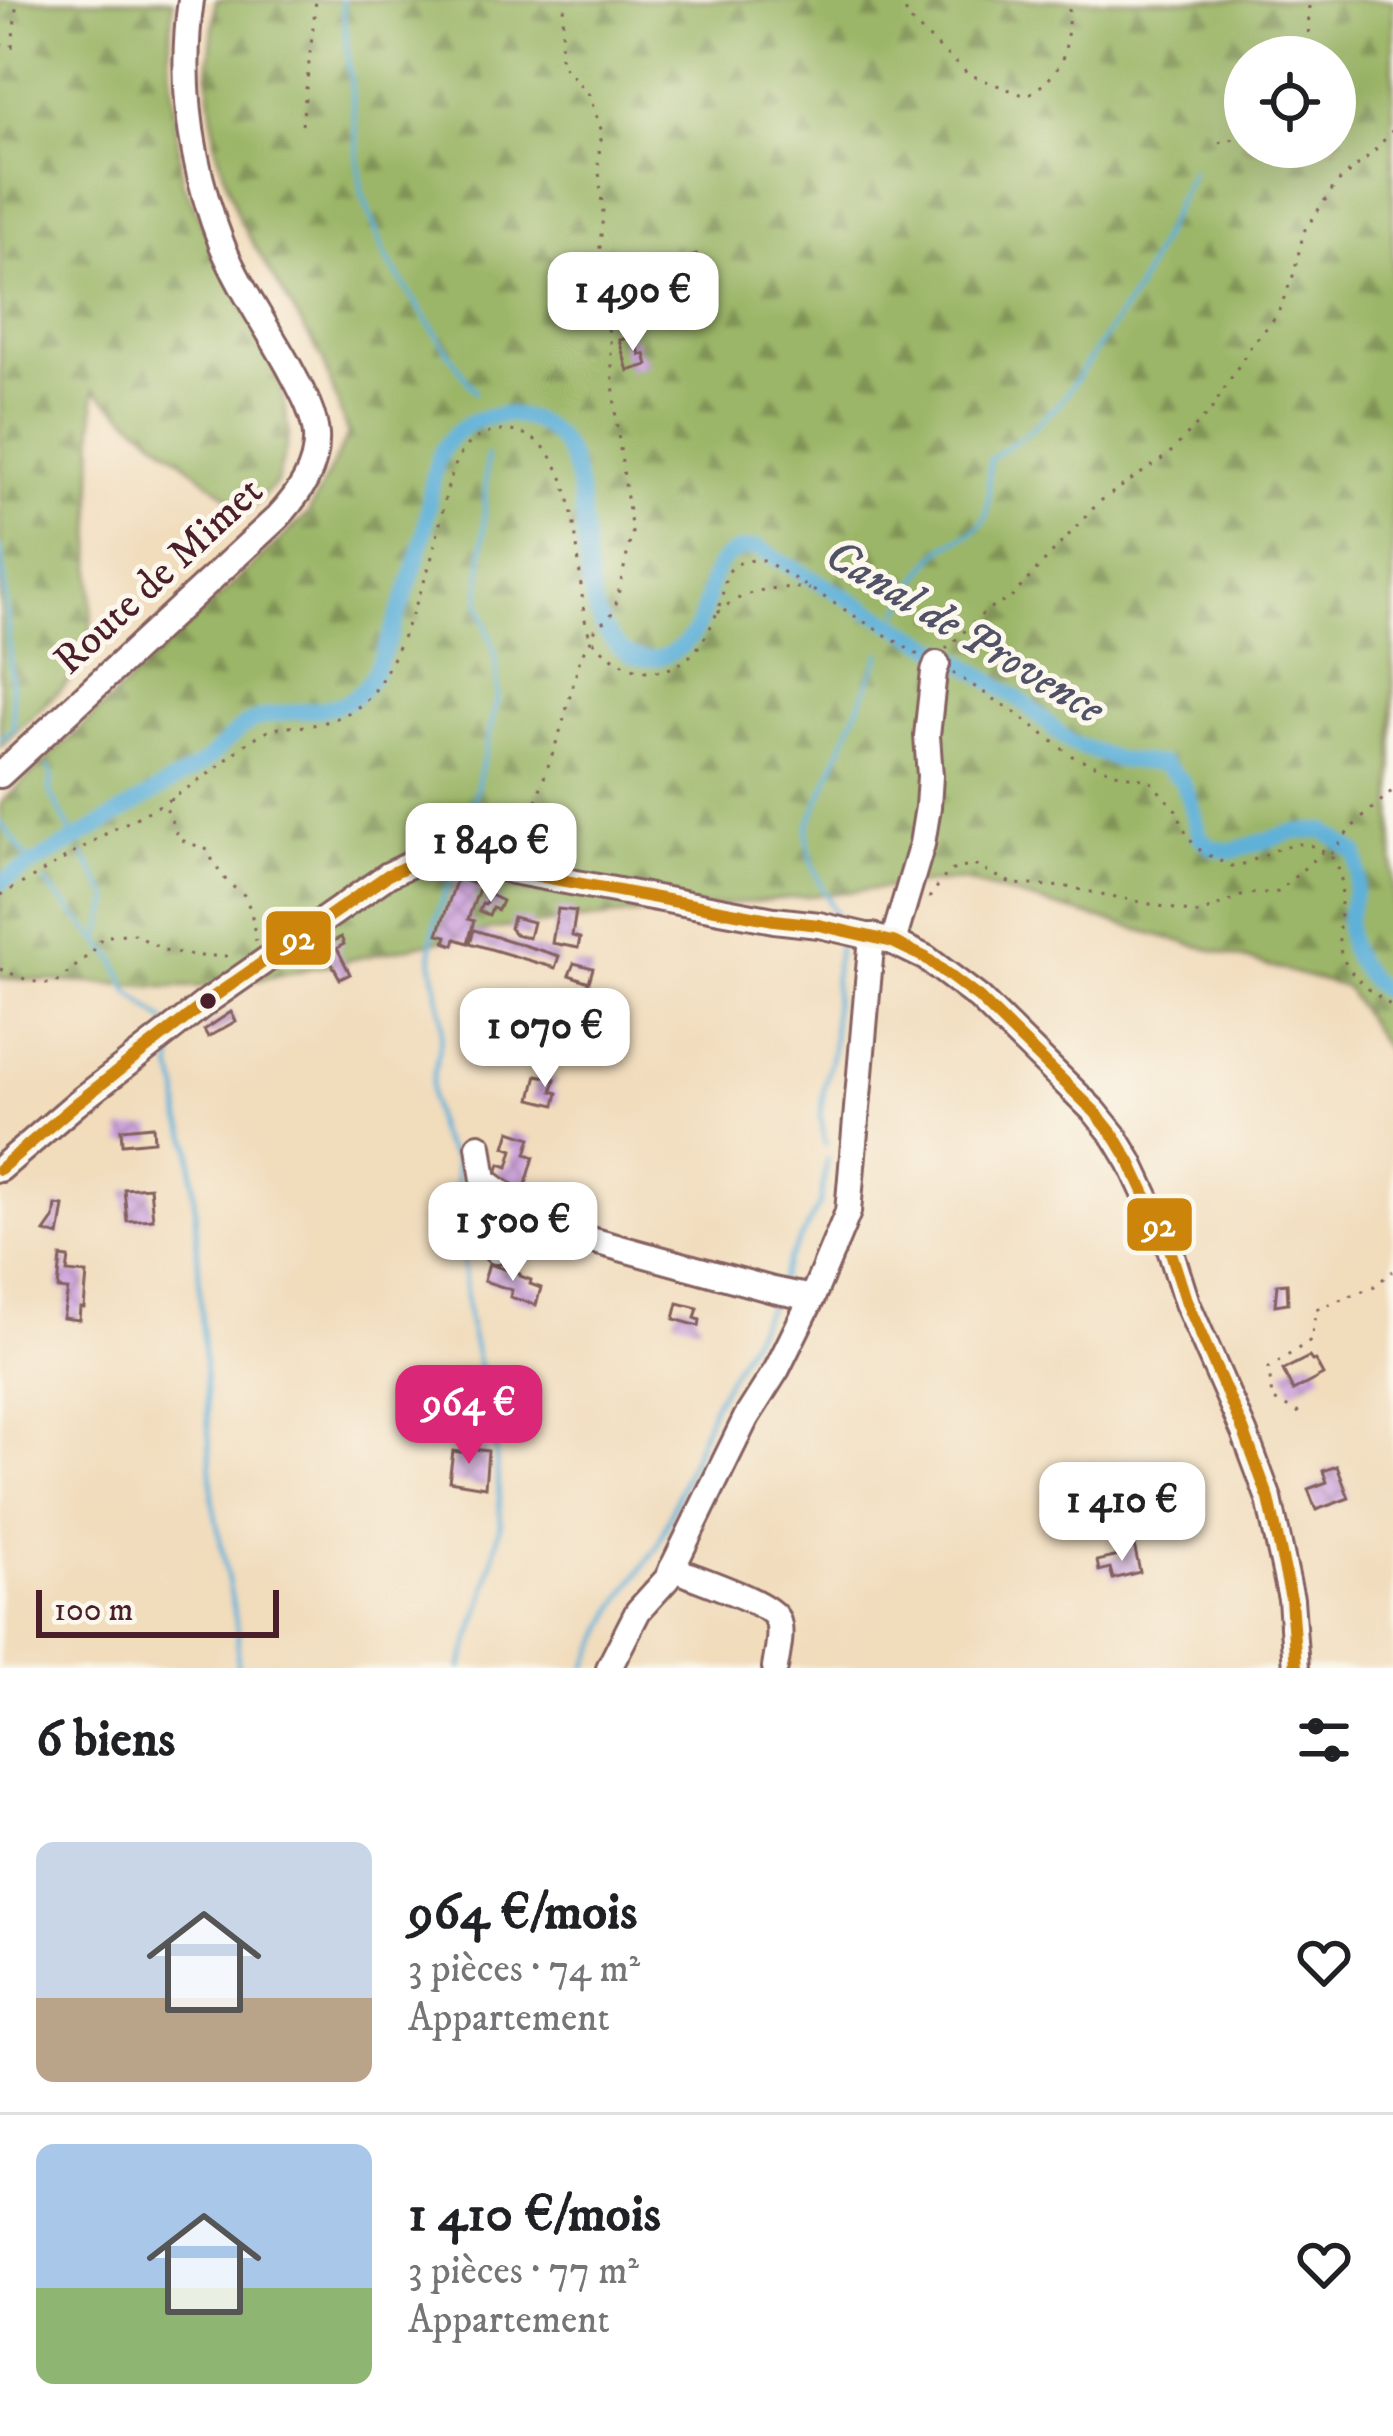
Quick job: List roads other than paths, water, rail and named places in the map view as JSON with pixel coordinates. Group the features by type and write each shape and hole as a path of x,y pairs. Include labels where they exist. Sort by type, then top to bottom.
{"street":[{"name":"Route de Mimet","path":"0,775 278,517 301,489 314,457 316,439 306,400 224,248 197,164 185,72 191,0"},
{"path":"609,1668 638,1611 667,1579 746,1418 777,1369 848,1212 883,939 922,844 934,672 943,654"},
{"path":"0,1169 173,1026 264,958 388,875 439,851 512,871 883,939 926,958 979,998 1095,1112 1130,1162 1168,1243 1193,1318 1269,1499 1291,1599 1296,1668"},
{"path":"478,1146 484,1180 550,1228 812,1298"},
{"path":"496,1250 550,1228"},
{"path":"672,1568 774,1613 779,1624 775,1668"}],"waterway":[{"path":"342,0 362,193 387,259 475,392"},
{"path":"900,613 934,557 983,522 990,459 1060,403 1136,291 1192,171"},
{"name":"Canal de Provence","path":"0,883 192,770 251,722 341,704 363,689 406,594 423,538 434,476 447,442 478,420 512,415 538,423 559,440 572,464 597,615 623,651 654,659 682,646 701,617 715,571 737,551 758,548 957,659 1024,703 1071,743 1118,760 1163,764 1181,780 1200,837 1213,848 1232,851 1293,832 1325,831 1356,853 1358,873 1348,919 1353,955 1374,983 1393,998"},
{"path":"463,846 498,696 496,658 480,603 487,456"},
{"path":"0,548 14,727 0,740"},
{"path":"838,920 813,863 808,827 881,653"},
{"path":"49,767 50,792 77,844"},
{"path":"0,822 35,868"},
{"path":"84,856 110,899 99,942"},
{"path":"458,861 433,935 442,1026 431,1096 438,1134 455,1161 468,1318 494,1432 501,1522 461,1668"},
{"path":"45,882 115,959 129,992 165,1021"},
{"path":"825,1144 821,1117 833,1051 835,967 841,939"},
{"path":"174,1039 172,1068 191,1146 213,1503 238,1632 237,1668"},
{"path":"780,1280 820,1204 827,1159"},
{"path":"586,1668 616,1606 658,1545 714,1404 773,1299"}]}
